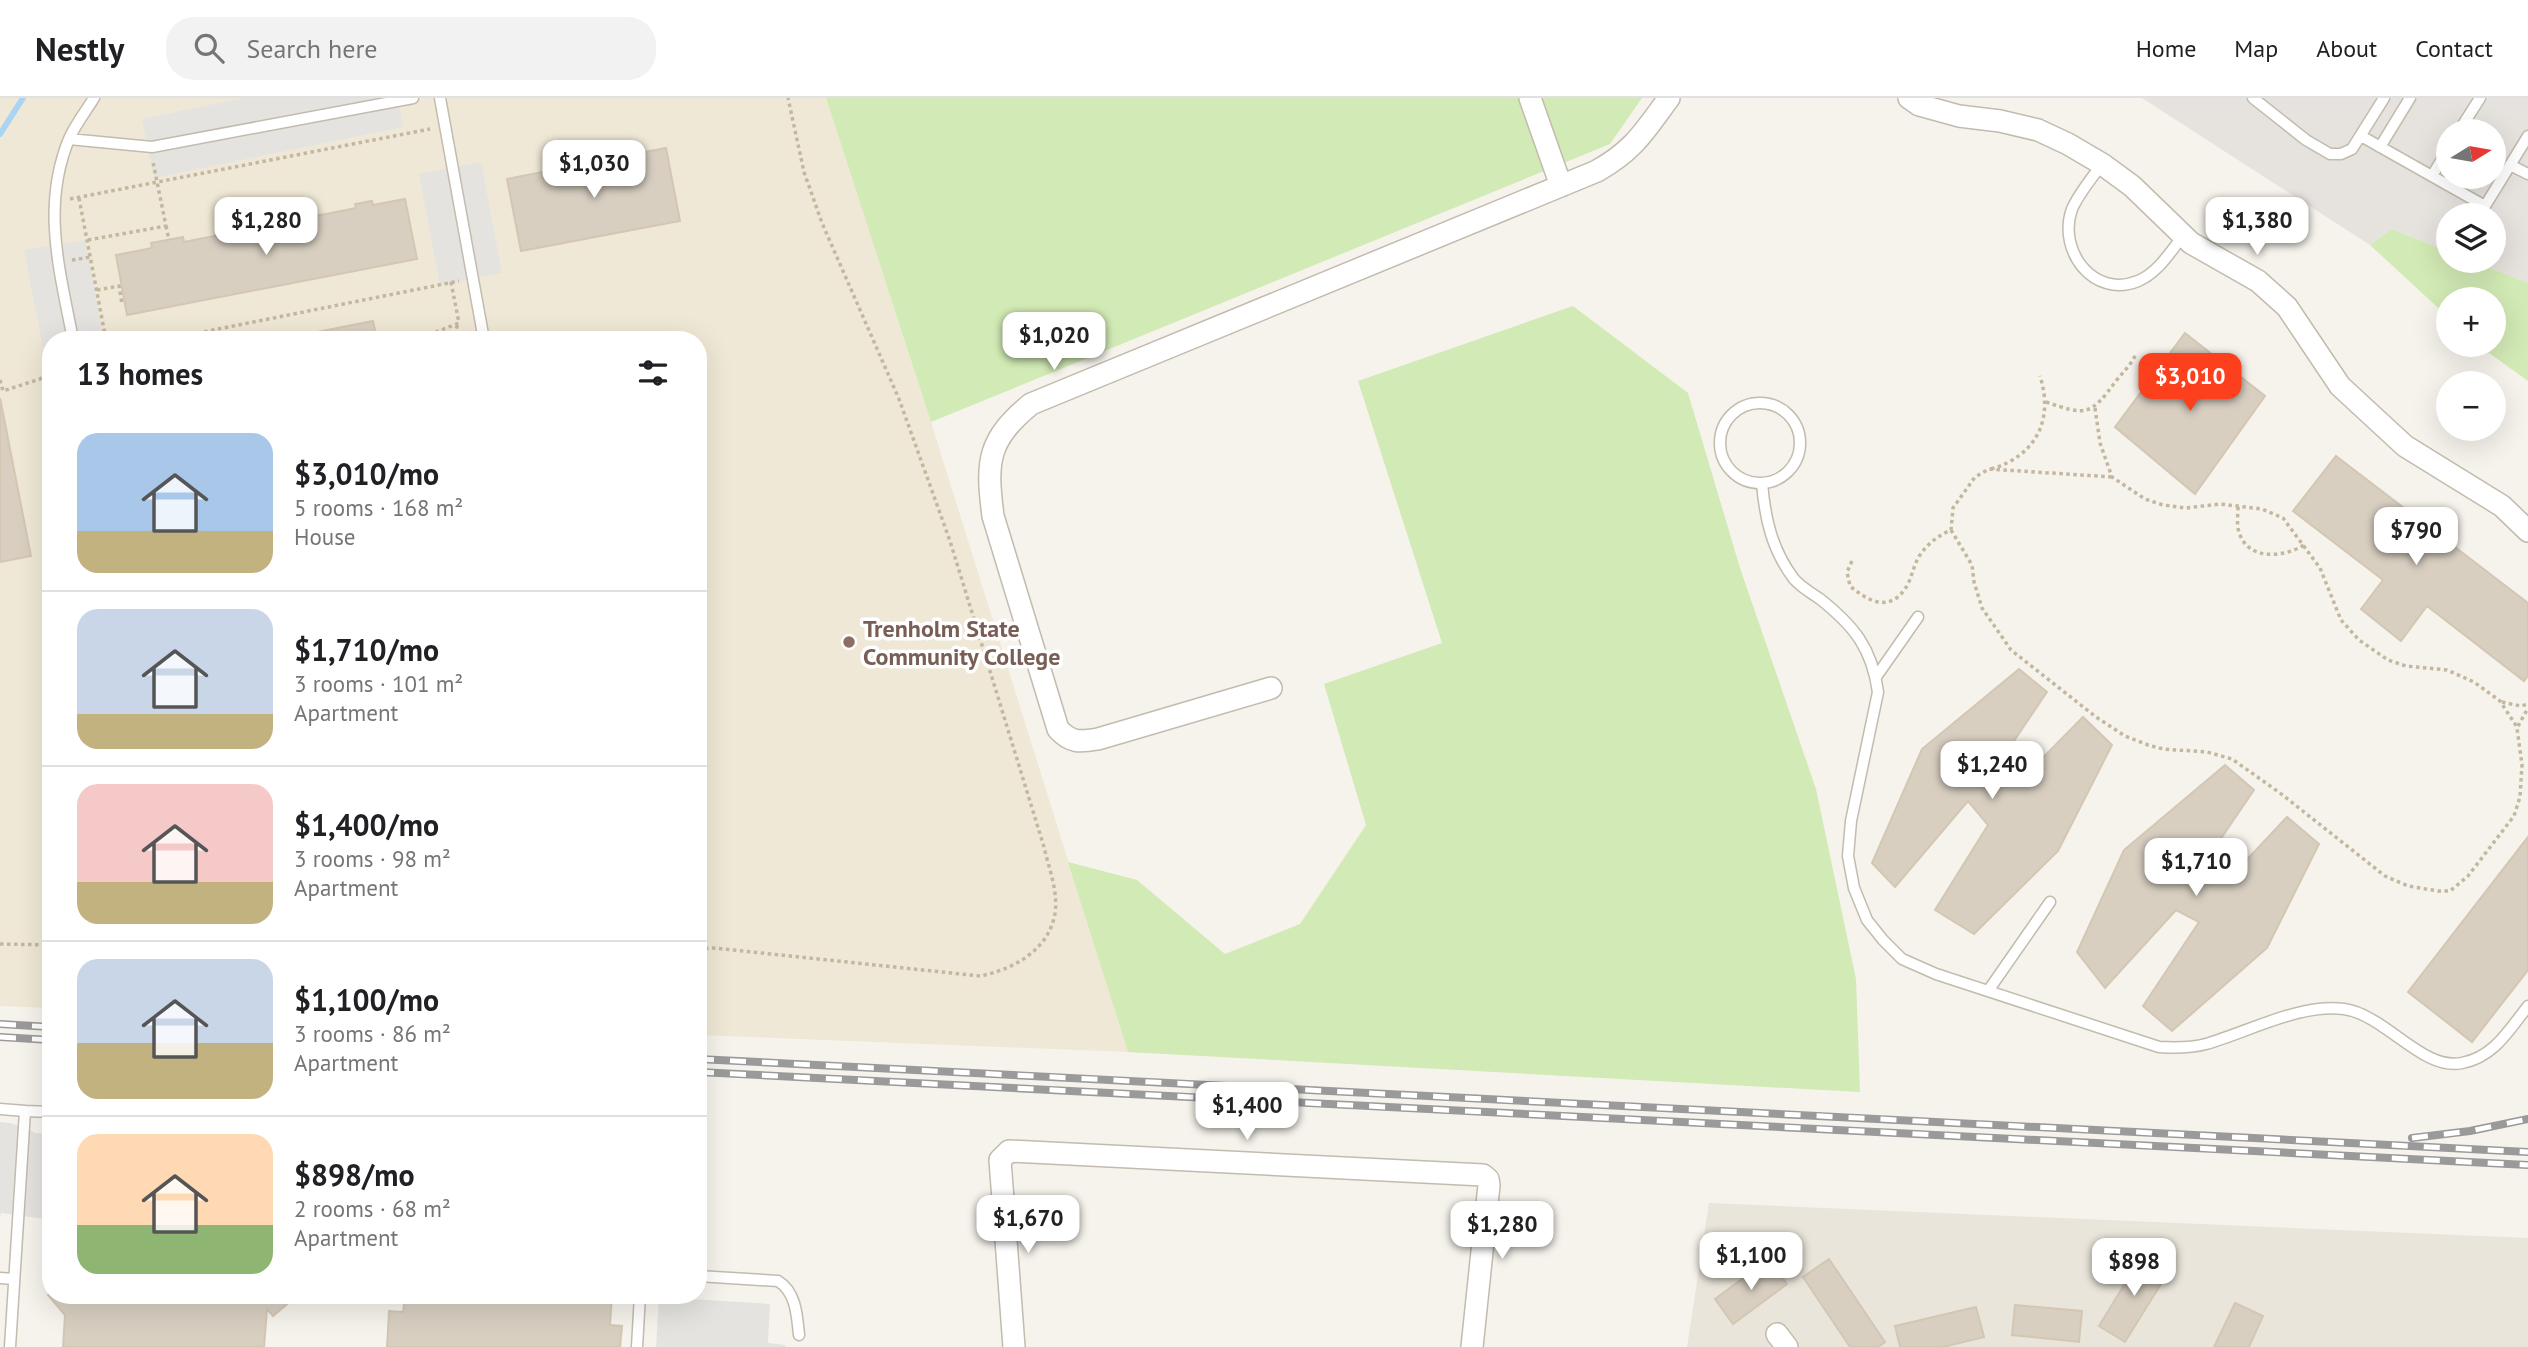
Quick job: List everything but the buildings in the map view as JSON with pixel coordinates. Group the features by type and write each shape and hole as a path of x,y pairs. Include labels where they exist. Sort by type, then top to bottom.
{"street":[{"path":"1530,98 1561,186"},
{"path":"1271,688 1098,739 1081,742 1067,738 1058,729 993,516 989,485 990,462 997,440 1011,421 1031,404 1597,171 1619,159 1631,148 1669,98"},
{"path":"1909,98 1919,105 1959,116 2000,121 2038,130 2102,164 2133,186 2183,236 2200,249 2258,281 2287,307 2340,386 2404,446 2502,506 2528,531"},
{"path":"1014,1347 1000,1160 1003,1154 1009,1151 1483,1175 1488,1179 1489,1185 1472,1347"}],"lane":[{"path":"71,331 54,244 54,202 69,139 94,98"},
{"path":"69,139 150,147 412,98"},
{"path":"440,98 482,331"},
{"path":"2253,98 2306,140 2330,154 2341,154 2352,149 2384,98"},
{"path":"2380,147 2410,98"},
{"path":"2467,119 2480,98"},
{"path":"2361,136 2485,206 2528,136"},
{"path":"2102,164 2072,210 2070,229 2074,253 2081,269 2093,279 2107,285 2123,286 2153,273 2183,236"},
{"path":"2510,165 2528,174"},
{"path":"2431,176 2436,168"},
{"path":"1760,402 1774,404 1786,411 1795,421 1800,433 1801,447 1798,460 1790,471 1780,479 1762,483 1741,479 1731,471 1723,460 1720,447 1721,433 1726,421 1748,404 1760,402"},
{"path":"1762,483 1765,518 1783,562 1796,581 1850,624 1866,646 1876,677 1878,692 1851,821 1848,856 1854,888 1867,920 1902,959 1936,974 2159,1047 2185,1048 2204,1044 2303,1012 2330,1007 2354,1010 2381,1023 2428,1056 2448,1065 2482,1057 2495,1048 2528,1006"},
{"path":"1876,677 1918,617"},
{"path":"1988,991 2050,902"},
{"path":"0,1109 42,1112"},
{"path":"10,1347 25,1111"},
{"path":"707,1277 778,1281 787,1287 793,1297 799,1335"},
{"path":"0,1278 14,1279"},
{"path":"637,1347 639,1304"}],"path":[{"path":"707,948 980,976 1003,972 1028,957 1047,936 1055,917 1054,892 1044,847 950,541 899,399 822,223 804,172 788,98"},
{"path":"54,202 446,126"},
{"path":"150,147 169,240"},
{"path":"79,198 104,331"},
{"path":"88,240 166,226"},
{"path":"202,331 473,278"},
{"path":"451,282 458,323 454,331"},
{"path":"97,290 119,286 122,304"},
{"path":"438,331 458,323"},
{"path":"2046,402 2078,412 2095,408 2132,364 2136,354"},
{"path":"1989,470 2112,477 2145,499 2163,505 2186,508 2220,504 2262,509 2283,518 2320,568 2341,620 2358,640 2388,660 2406,666 2447,670 2474,682 2500,701 2517,728 2522,765 2520,797 2514,816 2468,876 2450,891 2408,886 2385,876 2280,793 2232,759 2207,752 2163,749 2125,736 2096,717 2011,650 1982,608 1972,565 1951,530 1953,508 1975,477 1989,470 2015,459 2028,449 2039,432 2046,411 2040,376"},
{"path":"0,380 3,391 42,378"},
{"path":"2095,408 2100,443 2112,477"},
{"path":"2238,507 2237,522 2240,536 2246,546 2260,553 2274,555 2292,553 2304,545"},
{"path":"1852,561 1847,572 1850,586 1865,599 1886,603 1903,591 1919,558 1929,545 1940,534 1951,530"},
{"path":"2500,701 2528,706"},
{"path":"2517,728 2528,706"},
{"path":"0,944 42,945"}],"shaded area":[{"name":"Trenholm State Community College","path":"0,98 826,98 931,422 1128,1052 707,1035 707,331 42,331 42,1008 0,1006"},
{"path":"243,98 398,98 403,127 154,178 142,119"},
{"path":"2142,98 2528,98 2528,283 2503,273 2506,273 2506,203 2436,203 2436,246 2392,229 2370,245"},
{"path":"481,162 502,273 440,285 419,174"},
{"path":"85,240 102,331 42,331 42,342 24,250"},
{"path":"0,1122 42,1133 42,1219 1,1213 0,1217"},
{"path":"1709,1203 2528,1238 2528,1347 1687,1347"},
{"path":"707,1300 770,1304 768,1343 786,1347 656,1347 659,1304 707,1304"}],"green space":[{"path":"826,98 1642,98 1610,144 931,422"},
{"path":"2392,229 2436,246 2436,273 2503,273 2528,283 2528,381 2495,357 2506,357 2506,287 2436,287 2436,306 2370,245"},
{"path":"1573,306 1688,393 1740,568 1816,789 1856,979 1860,1092 1128,1052 1068,862 1137,880 1225,954 1300,924 1366,825 1324,684 1442,643 1358,381"}],"waterway":[{"path":"0,134 23,98"}],"railway":[{"path":"0,1024 42,1026"},
{"path":"0,1037 42,1039"},
{"path":"707,1059 2528,1152"},
{"path":"707,1072 2528,1165"},
{"path":"2412,1138 2470,1131 2528,1119"}],"place":[{"name":"Trenholm State Community College","path":"849,642"}]}
